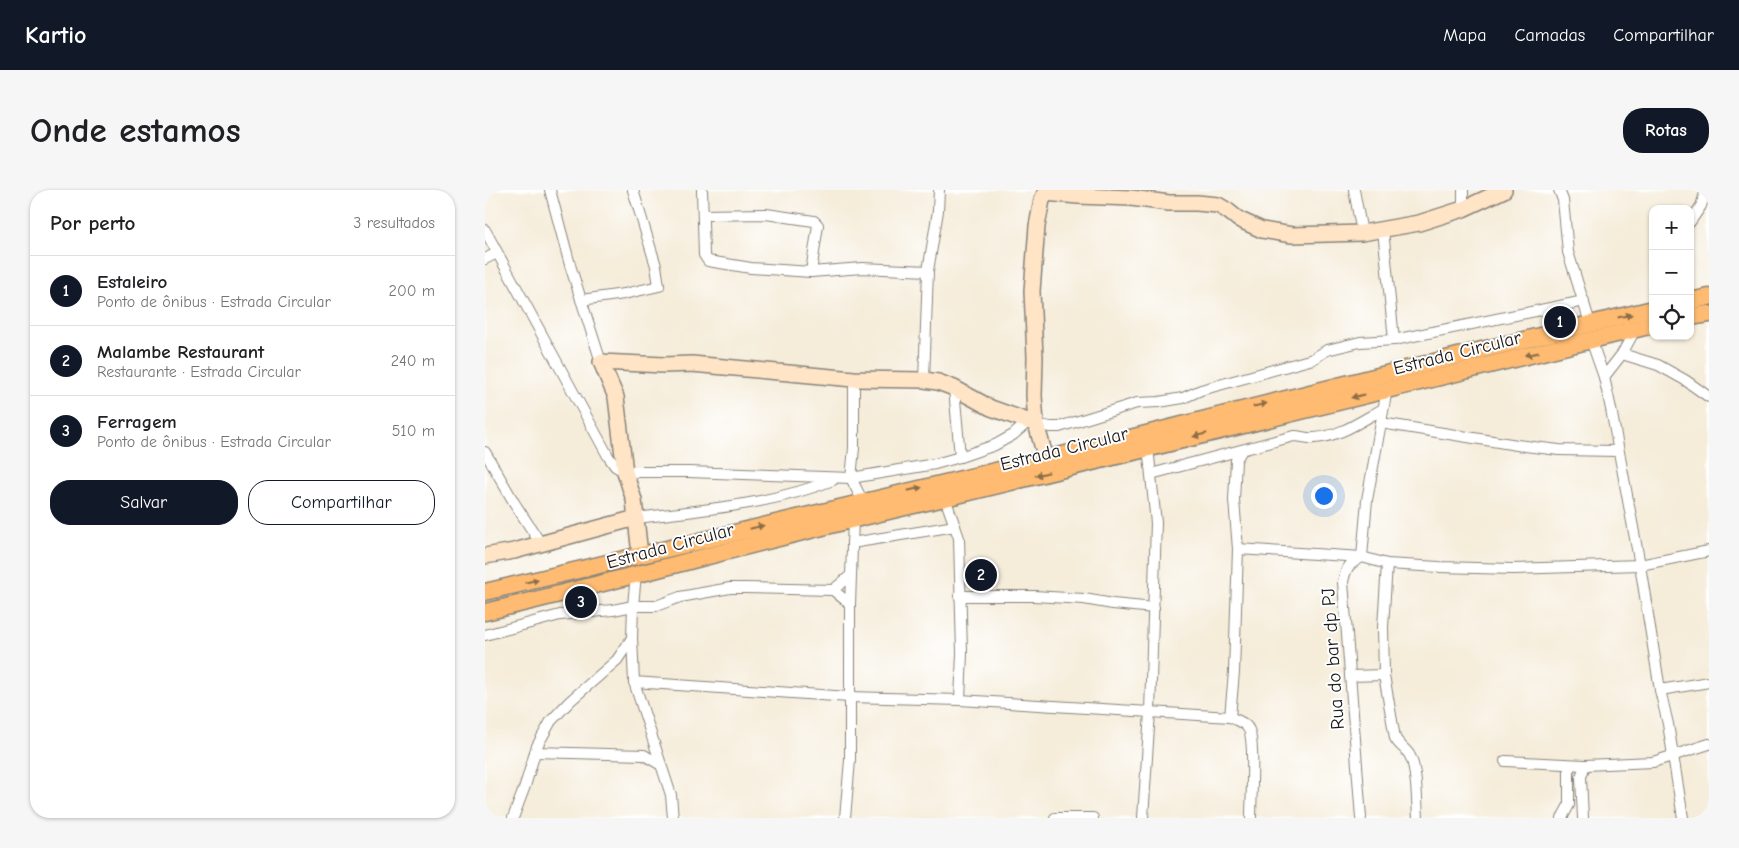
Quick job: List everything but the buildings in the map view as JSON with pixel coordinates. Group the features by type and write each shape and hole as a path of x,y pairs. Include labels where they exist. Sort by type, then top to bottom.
{"main road":[{"path":"1694,300 1709,297"},
{"name":"Estrada Circular","path":"485,592 1046,459 1649,310"},
{"path":"1694,316 1709,314"},
{"name":"Estrada Circular","path":"485,612 567,593 853,519 1649,326"}],"street":[{"path":"550,190 581,300 601,362 616,397 625,472 634,500 640,555"},
{"path":"581,300 624,294 659,286 656,266 633,190"},
{"path":"702,190 704,254 708,261 751,268 811,272 861,268 929,271"},
{"path":"924,380 929,271 938,211 939,190"},
{"path":"1354,190 1363,233"},
{"path":"1463,190 1463,209"},
{"path":"1046,459 1032,423 1035,357 1033,292 1037,226 1045,192 1078,196 1131,198 1169,203 1197,202 1218,205 1238,219 1263,230 1292,235 1363,233 1419,223 1463,209 1504,190"},
{"path":"1559,190 1563,200 1568,252 1590,323"},
{"path":"1694,216 1701,206 1706,190"},
{"path":"703,215 765,214 814,221 818,225 811,272"},
{"path":"485,230 608,456 615,466 625,472 689,472 851,478 935,464 960,457 995,445 1032,423"},
{"path":"1383,230 1394,340"},
{"path":"485,259 497,253"},
{"path":"601,362 664,365 692,364 855,379 938,382 954,388 991,408 1032,423 1050,427 1137,403 1183,398 1201,390 1313,360 1327,350 1360,342 1394,340 1583,301"},
{"path":"1604,378 1623,354 1636,328"},
{"path":"1591,340 1604,378 1640,565 1660,690 1674,756 1683,818"},
{"path":"1623,354 1658,364 1709,397"},
{"path":"855,379 854,448 851,478 863,502"},
{"path":"954,388 960,457"},
{"path":"1363,557 1367,500 1387,389"},
{"path":"1151,474 1294,436 1310,439 1323,438 1337,434 1383,409"},
{"path":"1381,423 1559,450 1618,451"},
{"path":"1143,818 1150,712 1156,523 1148,448"},
{"path":"1230,716 1235,672 1239,549 1234,500 1235,460 1242,450"},
{"path":"485,452 541,544"},
{"path":"1226,454 1235,460"},
{"path":"485,556 514,551 636,518 735,506 776,498 815,487 837,478"},
{"path":"945,498 959,538 959,596 962,653 960,700"},
{"path":"845,818 850,760 850,604 853,519"},
{"path":"852,543 955,526"},
{"path":"1239,549 1363,557 1387,564 1439,568 1513,569 1640,565 1709,551"},
{"name":"Rua do bar dp PJ","path":"1361,818 1343,582 1345,572 1351,563 1363,557"},
{"path":"1387,564 1383,627 1384,675 1395,738 1399,745 1410,754 1413,763 1418,818"},
{"path":"636,574 632,638 633,682 671,794 673,818"},
{"path":"833,590 851,575"},
{"path":"485,635 560,615 613,610 633,606 656,606 679,597 730,588 833,590 850,604"},
{"path":"959,596 1034,596 1084,599 1154,608"},
{"path":"513,818 535,752 551,721 570,701 617,660 632,638"},
{"path":"1350,676 1384,675"},
{"path":"633,682 849,697 960,700 1230,716 1240,721 1249,729 1252,744 1251,818"},
{"path":"1660,690 1709,682"},
{"path":"1505,761 1569,765 1653,762 1709,744"},
{"path":"535,752 644,755 661,765"},
{"path":"1562,818 1569,805 1569,765"},
{"path":"1583,818 1581,777 1585,765"},
{"path":"1055,818 1093,818"}],"place":[{"name":"Estaleiro","path":"1560,322"},
{"name":"Malambe Restaurant","path":"981,575"},
{"name":"Ferragem","path":"581,602"}]}
